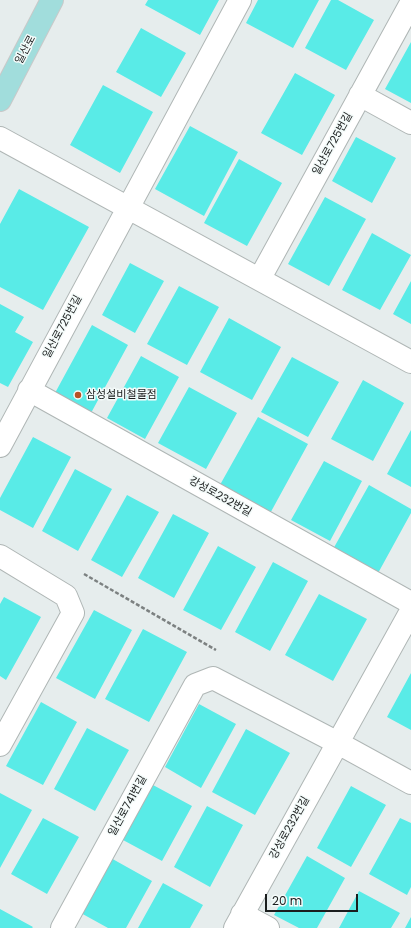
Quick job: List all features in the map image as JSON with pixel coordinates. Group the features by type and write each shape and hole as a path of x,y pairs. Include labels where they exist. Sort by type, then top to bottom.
{"main road":[{"name":"일산로","path":"0,100 52,0"}],"street":[{"name":"일산로725번길","path":"0,446 240,0"},
{"name":"일산로725번길","path":"260,278 411,3"},
{"path":"360,95 411,123"},
{"path":"0,138 127,208 260,278 411,362"},
{"name":"강성로232번길","path":"29,390 411,603"},
{"path":"0,556 66,596 72,613 0,745"},
{"name":"강성로232번길","path":"268,928 239,921 411,611"},
{"name":"일산로741번길","path":"62,928 195,685 213,678 338,742"},
{"path":"338,742 411,783"}],"path":[{"path":"82,572 218,651"}],"building":[{"path":"148,0 219,0 200,35 145,5"},
{"path":"258,0 319,0 293,48 246,23"},
{"path":"331,0 338,0 374,20 346,70 305,48"},
{"path":"141,28 186,53 161,97 116,72"},
{"path":"411,42 411,103 385,89"},
{"path":"295,73 335,95 302,155 261,133"},
{"path":"103,85 153,112 120,173 70,145"},
{"path":"190,126 238,152 204,216 155,189"},
{"path":"356,137 396,158 372,203 332,181"},
{"path":"239,159 282,183 247,246 204,223"},
{"path":"19,189 89,227 43,310 0,287 0,224"},
{"path":"325,197 366,219 329,286 288,264"},
{"path":"372,233 411,255 380,310 342,290"},
{"path":"130,263 164,281 135,333 102,315"},
{"path":"411,281 411,324 393,314"},
{"path":"179,286 219,307 187,365 147,344"},
{"path":"0,304 24,317 15,332 33,342 8,387 0,383"},
{"path":"229,318 281,347 252,400 200,372"},
{"path":"92,325 128,345 91,413 55,393"},
{"path":"141,356 179,377 145,439 107,418"},
{"path":"292,357 339,382 308,437 261,412"},
{"path":"363,380 404,403 373,461 331,439"},
{"path":"189,387 237,413 206,469 158,443"},
{"path":"258,417 308,444 267,519 216,492"},
{"path":"411,430 411,487 387,474"},
{"path":"33,437 71,457 33,528 0,510 0,498"},
{"path":"324,461 362,481 330,541 291,520"},
{"path":"75,469 112,489 78,551 42,531"},
{"path":"369,485 411,509 411,513 377,575 332,551"},
{"path":"127,495 159,512 122,577 91,560"},
{"path":"173,514 209,533 174,598 138,578"},
{"path":"218,546 256,567 221,630 183,610"},
{"path":"273,562 308,581 270,651 235,632"},
{"path":"319,594 367,619 333,681 285,655"},
{"path":"4,597 41,617 6,680 0,676 0,604"},
{"path":"94,610 132,630 95,699 56,678"},
{"path":"143,629 187,652 149,722 105,699"},
{"path":"411,673 411,730 387,717"},
{"path":"41,702 77,722 43,785 6,766"},
{"path":"199,704 236,724 201,788 165,767"},
{"path":"87,728 129,750 95,811 54,789"},
{"path":"246,729 290,753 255,815 212,792"},
{"path":"153,785 192,806 162,861 123,840"},
{"path":"351,786 386,805 351,867 317,848"},
{"path":"0,793 32,810 0,868"},
{"path":"207,806 243,825 210,887 174,867"},
{"path":"43,818 79,837 47,894 11,874"},
{"path":"400,818 411,823 411,887 407,895 369,874"},
{"path":"307,856 345,878 317,928 299,928 274,915"},
{"path":"109,857 152,881 126,928 108,928 79,912"},
{"path":"163,883 203,905 190,928 138,928"},
{"path":"359,891 400,913 391,928 339,928"},
{"path":"0,909 33,927 0,928"},
{"path":"411,917 411,928 405,928"}],"place":[{"name":"삼성설비철물점","path":"78,395"}]}
